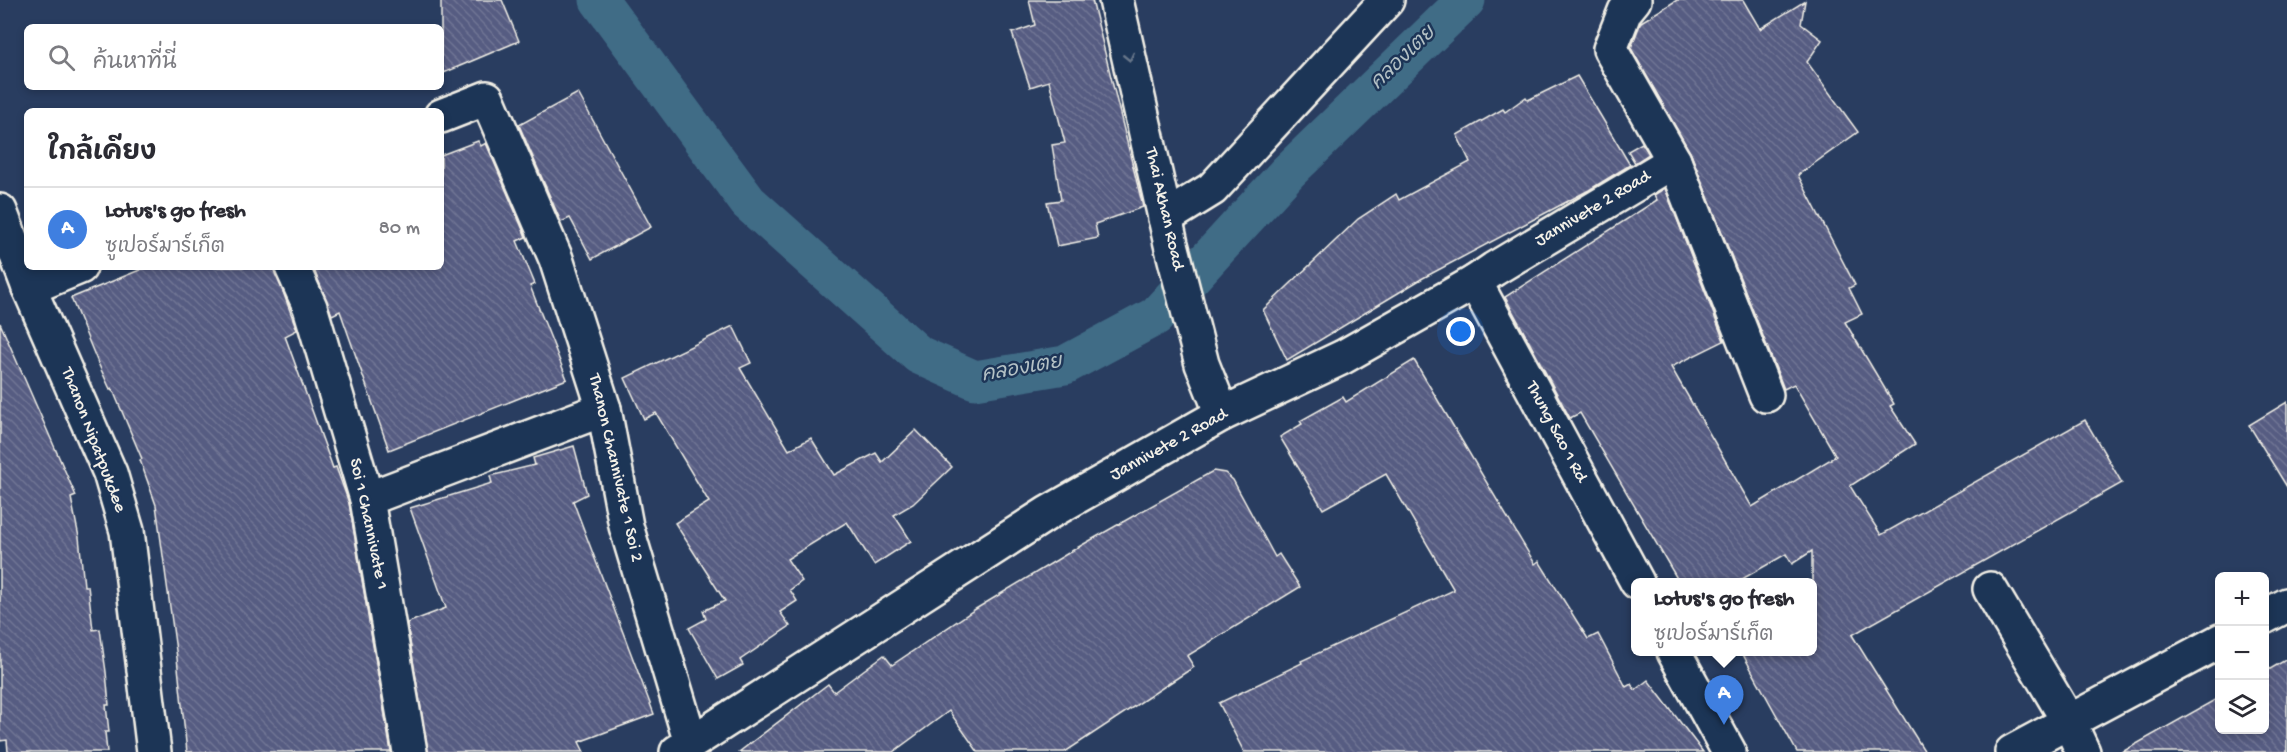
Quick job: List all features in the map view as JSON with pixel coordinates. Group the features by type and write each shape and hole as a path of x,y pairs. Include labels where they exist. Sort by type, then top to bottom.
{"street":[{"name":"Thai Akhan Road","path":"1116,0 1168,231 1202,364 1222,414"},
{"path":"1168,231 1212,189 1387,0"},
{"path":"1634,0 1625,11 1610,50 1674,161 1766,395"},
{"name":"Thanon Channivate 1 Soi 2","path":"444,115 487,98 556,259 604,409 626,526 684,748"},
{"name":"Jannivete 2 Road","path":"684,748 1048,513 1222,414 1343,357 1475,282 1494,268 1674,161"},
{"name":"Thanon Nipatpukdee","path":"0,211 29,288 110,473 127,531 154,752"},
{"path":"29,288 73,270"},
{"name":"Soi 1 Channivate 1","path":"292,270 310,307 367,500 410,752"},
{"name":"Thung Sao 1 Rd","path":"1475,282 1635,578"},
{"path":"367,500 604,409"},
{"path":"1990,589 2069,722 2083,752"},
{"path":"2269,615 2287,605"},
{"path":"2012,752 2215,644"},
{"path":"1677,656 1729,752"}],"building":[{"path":"441,0 502,0 519,41 444,73 444,24 441,24"},
{"path":"1029,0 1092,0 1143,207 1095,224 1098,238 1057,246 1047,202 1061,200 1052,145 1065,143 1049,81 1030,87 1012,33 1035,25"},
{"path":"1677,0 1743,0 1760,29 1805,1 1801,24 1822,40 1807,62 1858,132 1798,175 1855,285 1849,288 1862,314 1845,322 1894,404 1890,406 1915,444 1850,486 1881,535 2085,420 2122,483 1852,635 1925,752 1797,752 1744,656 1817,656 1817,578 1812,578 1812,551 1792,564 1786,554 1744,578 1677,578 1580,413 1570,418 1505,297 1657,200 1654,195 1665,188 1724,341 1671,367 1752,507 1836,456 1794,384 1784,389 1691,154 1631,48 1641,22"},
{"path":"1577,76 1630,165 1589,190 1423,278 1287,360 1263,310 1358,219 1396,194 1399,200 1470,162 1457,135 1503,109 1505,112 1526,97 1528,100"},
{"path":"578,93 651,227 592,259 570,218 561,222 519,125"},
{"path":"478,141 481,146 486,143 526,237 517,241 535,284 530,286 567,379 389,450 340,311 332,315 314,270 444,270 444,154"},
{"path":"1642,143 1649,154 1635,163 1628,151"},
{"path":"140,270 275,270 297,330 285,336 333,468 336,467 349,503 391,752 187,752 156,505 140,460 142,459 71,298"},
{"path":"0,323 76,496 71,498 79,537 84,586 88,586 93,630 100,629 106,672 109,705 106,705 109,732 105,732 107,752 8,752 7,740 0,741"},
{"path":"733,326 751,363 740,368 789,450 811,438 834,475 876,453 882,462 916,430 952,467 913,504 894,515 911,541 874,565 847,522 787,559 802,581 790,590 797,601 780,612 790,626 740,660 743,665 718,679 689,628 706,619 703,611 725,601 675,523 709,502 656,413 644,419 625,378"},
{"path":"1414,360 1535,564 1539,561 1588,639 1598,634 1626,687 1631,684 1635,690 1648,680 1703,752 1244,752 1219,703 1302,663 1301,661 1454,590 1386,474 1323,509 1280,437 1302,424 1300,421 1343,397 1346,402"},
{"path":"2287,402 2287,487 2249,425"},
{"path":"574,446 587,494 573,501 654,714 579,742 584,752 428,752 407,623 446,608 410,508 492,483 490,476 535,465 533,458"},
{"path":"1213,471 1225,473 1233,480 1275,557 1279,554 1300,587 1187,656 1194,667 1065,752 978,752 949,711 893,752 739,752 828,684 834,692 884,655 892,665 974,610 1075,549"},
{"path":"2287,659 2287,752 2122,752 2215,700 2215,734 2269,734 2269,670"}],"waterway":[{"name":"คลองเตย","path":"599,0 748,202 919,355 975,380 1065,365 1156,316 1288,172 1466,0"}],"place":[{"name":"Lotus's go fresh","path":"1724,725"}]}
